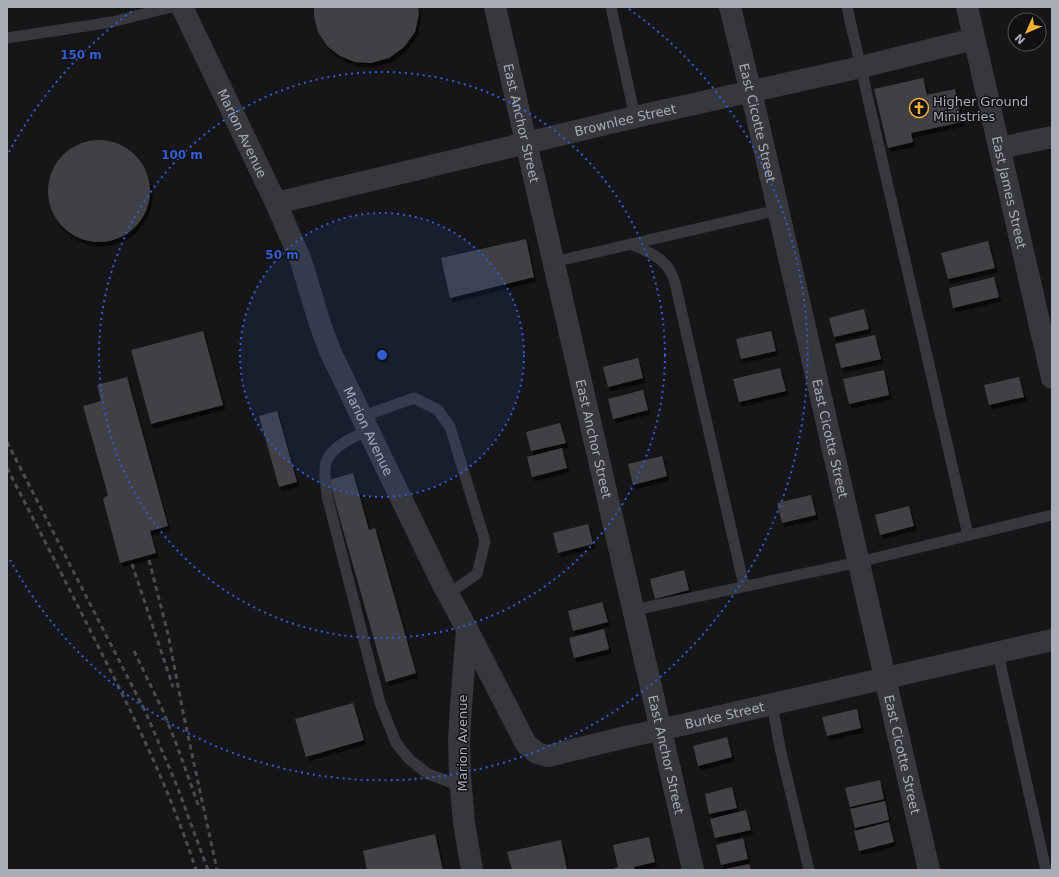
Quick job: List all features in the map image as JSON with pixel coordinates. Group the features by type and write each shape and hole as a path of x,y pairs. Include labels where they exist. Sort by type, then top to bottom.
{"street":[{"name":"Marion Avenue","path":"182,7 276,203 301,261 320,324 330,351 448,594 467,629 459,741 464,823 472,870"},
{"name":"East Anchor Street","path":"495,7 694,870"},
{"name":"East Cicotte Street","path":"730,7 751,91 929,870"},
{"name":"East James Street","path":"967,7 1052,378"},
{"name":"Brownlee Street","path":"276,203 635,117 861,67 974,39"},
{"path":"1000,148 1052,137"},
{"name":"Burke Street","path":"467,629 526,744 537,753 548,756 1052,640"}],"lane":[{"path":"7,38 112,22 170,7"},
{"path":"611,7 635,117"},
{"path":"847,7 968,535"},
{"path":"554,262 778,210"},
{"path":"630,244 653,254 670,270 675,283 744,586"},
{"path":"448,594 477,574 485,541 450,427 438,410 414,398 365,423 332,452 326,462 325,474 327,496 380,703 396,743 409,759 428,774 461,786"},
{"path":"634,610 859,562 1052,515"},
{"path":"998,653 1046,870"},
{"path":"772,704 780,748 809,870"}],"building":[{"path":"314,7 418,7 419,14 415,32 404,47 389,58 371,63 355,62 340,56 327,46 318,32 314,16"},
{"name":"Higher Ground Ministries","path":"923,78 927,95 955,89 962,122 911,133 913,142 888,148 874,89"},
{"path":"99,140 118,144 135,155 146,172 150,191 146,210 135,227 118,238 99,242 80,238 63,227 52,210 48,191 52,172 63,155 80,144"},
{"path":"526,239 534,277 450,298 441,258"},
{"path":"988,241 995,268 948,279 941,253"},
{"path":"994,277 999,297 953,308 949,288"},
{"path":"864,309 869,329 834,337 829,318"},
{"path":"203,331 223,405 151,424 131,350"},
{"path":"771,331 776,351 741,359 736,339"},
{"path":"875,335 881,359 841,368 835,344"},
{"path":"638,358 643,378 608,387 603,367"},
{"path":"780,368 786,391 739,402 733,379"},
{"path":"884,370 889,395 849,404 843,379"},
{"path":"127,377 168,526 150,531 156,553 120,563 103,499 108,495 83,406 101,401 97,385"},
{"path":"1019,377 1024,397 989,405 984,385"},
{"path":"643,390 648,410 613,419 608,399"},
{"path":"277,411 297,482 279,487 259,416"},
{"path":"560,423 566,443 531,451 526,432"},
{"path":"562,448 567,468 532,477 527,457"},
{"path":"662,456 667,476 633,485 628,464"},
{"path":"353,473 369,530 375,528 416,673 386,682 329,480"},
{"path":"811,495 816,515 782,523 777,503"},
{"path":"909,506 914,526 880,535 875,515"},
{"path":"588,524 593,544 558,553 553,533"},
{"path":"684,570 689,590 655,599 650,579"},
{"path":"602,602 608,622 573,631 568,611"},
{"path":"604,629 609,649 574,658 569,638"},
{"path":"353,703 364,740 306,757 295,719"},
{"path":"857,709 861,728 827,736 822,717"},
{"path":"727,737 732,757 698,766 693,746"},
{"path":"880,780 884,799 850,807 845,788"},
{"path":"732,787 737,808 709,814 705,794"},
{"path":"885,801 889,820 855,828 850,809"},
{"path":"746,810 751,830 715,838 710,819"},
{"path":"889,822 894,842 859,851 854,831"},
{"path":"435,834 443,870 367,870 363,851"},
{"path":"649,837 655,862 634,867 635,870 612,870 618,867 613,845"},
{"path":"743,838 748,859 721,865 716,845"},
{"path":"561,840 567,870 512,870 507,852"},
{"path":"749,864 751,870 725,869"}],"railway":[{"path":"7,442 146,713 177,786 208,870"},
{"path":"7,468 113,675 152,757 176,813 196,870"},
{"path":"149,560 168,634 184,717 217,870"},
{"path":"132,564 173,687"},
{"path":"134,651 163,711 199,807"}],"place":[{"name":"Higher Ground Ministries","path":"919,108"}]}
